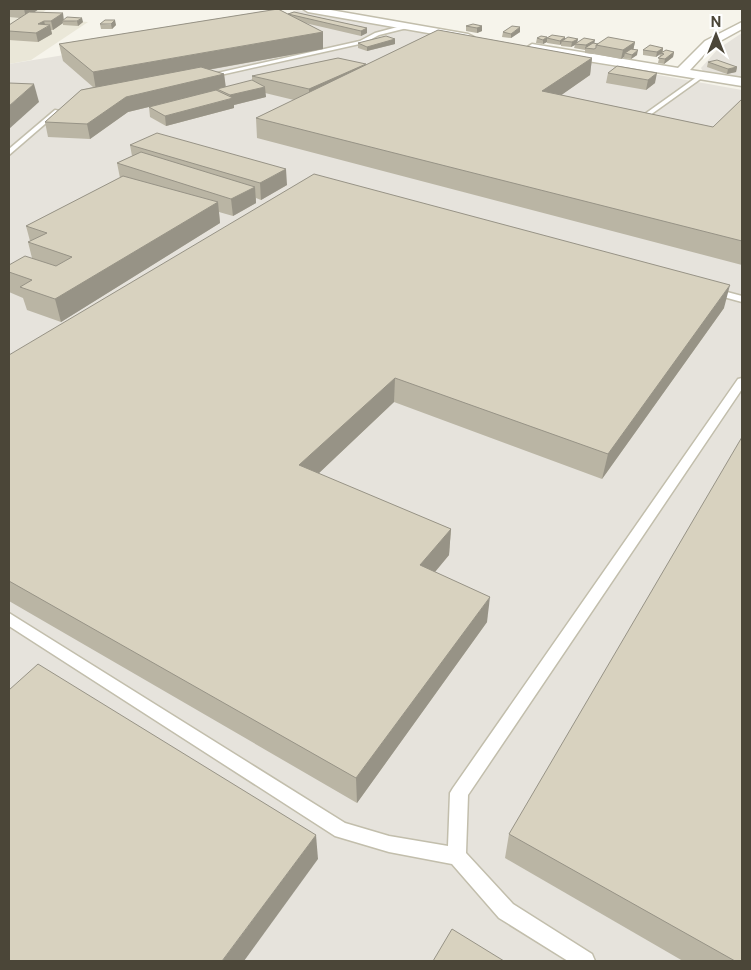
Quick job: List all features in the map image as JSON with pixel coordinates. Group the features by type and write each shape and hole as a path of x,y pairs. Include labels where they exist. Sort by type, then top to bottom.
{"street":[{"path":"308,9 484,40"},
{"path":"681,72 708,44 742,25"},
{"path":"523,46 742,82"}],"lane":[{"path":"198,78 362,42 377,34 405,27"},
{"path":"637,122 703,75"},
{"path":"9,153 64,104"},
{"path":"628,120 647,124"},
{"path":"704,289 742,299"},
{"path":"457,856 459,793 742,381"},
{"path":"9,619 341,830 389,844 457,856 506,911 585,961"}],"shaded area":[{"path":"9,9 47,9 36,18 88,22 31,60 9,64"},
{"path":"297,10 742,90 742,961 9,961 9,64 267,22"},
{"path":"742,33 742,80 703,71 701,68 718,49"}],"building":[{"path":"278,9 323,32 93,72 59,44"},
{"path":"29,12 63,13 51,21 44,21 38,24 50,25 36,33 9,31 9,25"},
{"path":"294,12 367,28 361,31 288,14"},
{"path":"67,17 82,18 77,21 62,21"},
{"path":"105,20 115,20 111,24 100,24"},
{"path":"473,24 482,26 477,28 466,26"},
{"path":"512,26 520,27 511,34 503,32"},
{"path":"438,30 592,58 542,91 713,127 742,99 742,241 256,118"},
{"path":"552,35 565,37 560,41 547,38"},
{"path":"386,36 395,39 367,47 358,43"},
{"path":"541,36 547,37 543,40 537,38"},
{"path":"568,37 578,39 572,42 562,41"},
{"path":"608,37 635,42 623,50 596,45"},
{"path":"584,38 595,40 586,45 575,44"},
{"path":"593,43 598,44 596,48 585,48"},
{"path":"650,45 663,48 657,52 643,50"},
{"path":"631,49 638,50 632,55 625,53"},
{"path":"666,50 674,52 665,59 658,58 664,54 661,53"},
{"path":"338,58 366,64 309,89 252,76"},
{"path":"717,60 737,67 728,69 708,62"},
{"path":"617,66 657,73 648,80 608,73"},
{"path":"201,67 224,74 126,97 87,124 45,122 81,90"},
{"path":"252,80 265,87 230,95 217,89"},
{"path":"9,83 34,84 9,106"},
{"path":"216,90 233,98 165,116 149,107"},
{"path":"157,133 286,169 260,183 130,145"},
{"path":"141,152 255,187 231,199 117,163"},
{"path":"314,174 730,285 608,454 395,378 299,465 451,529 420,565 490,597 356,778 9,581 9,355"},
{"path":"123,176 218,202 55,299 20,287 32,280 9,272 9,265 25,256 56,266 72,257 28,242 47,233 26,226"},
{"path":"742,437 742,961 735,961 509,834"},
{"path":"38,664 316,835 222,961 9,961 9,690"},
{"path":"452,929 504,961 433,961"}]}
